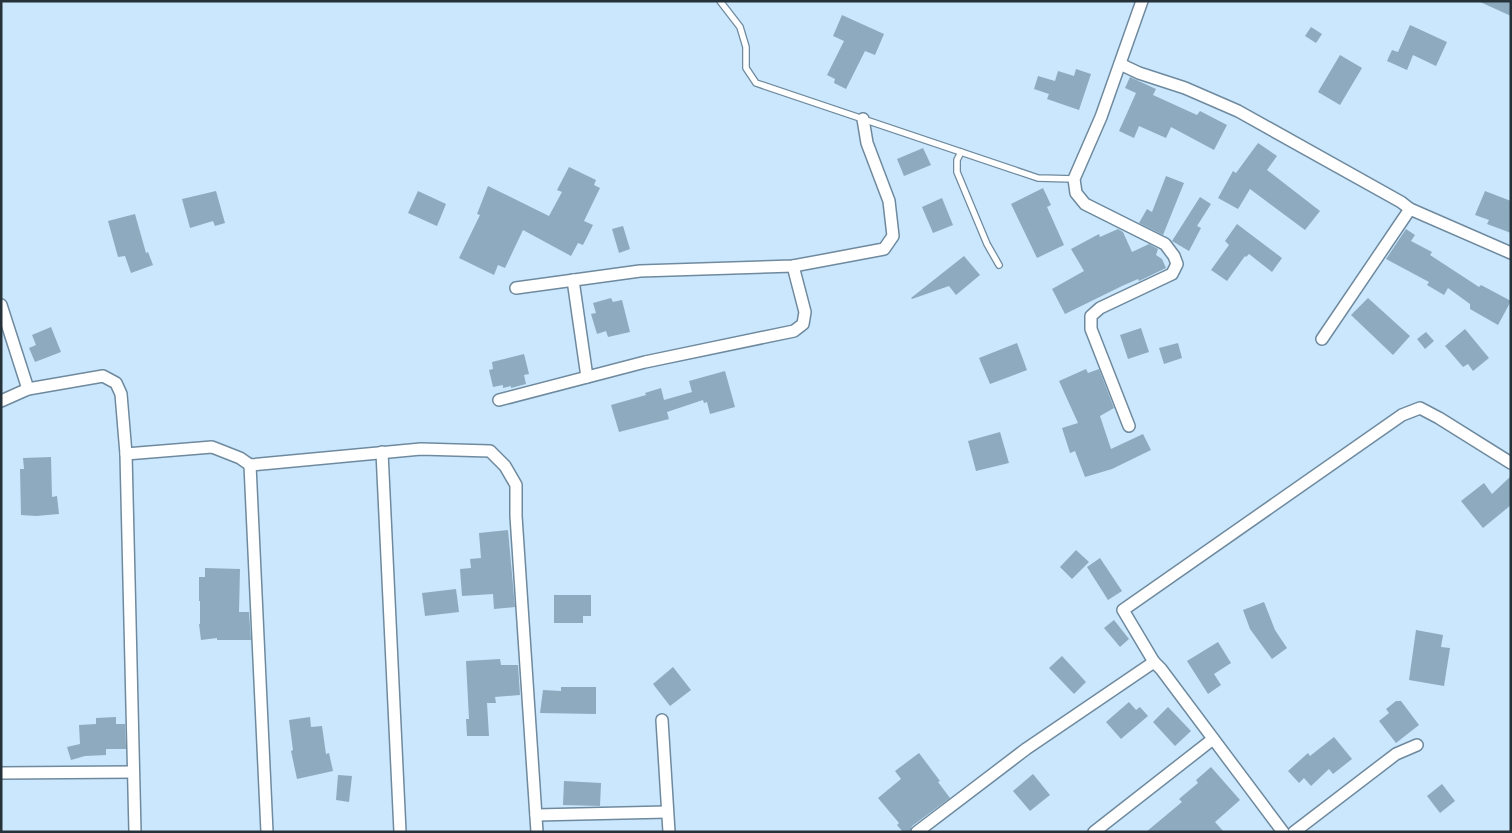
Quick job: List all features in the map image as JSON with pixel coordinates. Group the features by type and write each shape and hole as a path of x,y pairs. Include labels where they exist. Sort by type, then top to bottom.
{"street":[{"path":"1129,426 1091,329 1091,316 1100,308 1172,274 1177,264 1174,256 1165,244 1085,204 1076,193 1074,179 1101,117 1142,1"},
{"path":"1120,64 1139,73 1185,88 1238,111 1401,202 1410,210 1511,254"},
{"path":"516,288 640,271 793,266 884,249 893,236 889,201 867,143 863,119"},
{"path":"1322,339 1410,210"},
{"path":"500,400 645,362 794,331 803,324 805,312 793,266"},
{"path":"574,280 586,378"},
{"path":"1,305 28,389"},
{"path":"1,401 28,389 103,376 116,383 121,394 126,454 135,832"},
{"path":"1283,832 1154,662 1123,610 1402,415 1420,408 1511,463"},
{"path":"126,454 212,447 240,458 250,465 421,449 490,451 505,466 516,485 516,516 537,832"},
{"path":"382,452 400,832"},
{"path":"250,465 267,832"},
{"path":"917,832 1026,749 1154,662"},
{"path":"662,720 669,832"},
{"path":"1094,832 1213,739"},
{"path":"1294,832 1396,754 1417,745"},
{"path":"1,772 133,772"},
{"path":"536,816 668,812"}],"lane":[{"path":"720,1 740,27 746,47 746,68 756,83 1038,178 1074,179"},
{"path":"961,152 957,160 957,172 987,244 999,265"}],"building":[{"path":"1478,1 1511,1 1511,16"},
{"path":"842,15 884,34 875,55 865,51 846,89 834,83 835,79 827,75 844,41 833,36"},
{"path":"1410,25 1447,42 1436,66 1413,55 1407,70 1387,61 1392,50 1398,52"},
{"path":"1311,27 1322,34 1316,43 1305,36"},
{"path":"1340,55 1362,68 1340,105 1318,92"},
{"path":"1076,69 1091,74 1079,110 1047,99 1049,94 1034,89 1038,76 1055,81 1058,71 1074,76"},
{"path":"1130,77 1156,89 1153,95 1197,115 1200,111 1227,125 1214,150 1171,127 1166,138 1139,126 1134,138 1119,131 1136,93 1125,88"},
{"path":"1258,143 1277,156 1267,170 1320,211 1305,230 1250,189 1238,209 1218,198 1233,171 1236,173"},
{"path":"923,148 931,165 904,176 897,159"},
{"path":"569,167 596,180 594,185 600,188 584,221 593,225 583,245 578,243 571,256 523,230 505,268 498,265 494,275 459,258 480,215 477,214 488,186 549,216 562,192 557,190"},
{"path":"1166,176 1184,183 1163,235 1139,223 1147,209 1152,212"},
{"path":"1043,188 1051,205 1047,207 1064,245 1037,258 1011,204"},
{"path":"216,191 225,223 215,226 213,221 190,228 182,199"},
{"path":"418,191 446,204 437,226 408,213"},
{"path":"1485,191 1511,201 1511,233 1487,224 1489,220 1475,215"},
{"path":"1200,197 1211,204 1197,226 1201,228 1189,251 1172,241"},
{"path":"942,198 953,225 933,233 922,207"},
{"path":"135,214 146,253 148,252 153,265 131,273 125,256 118,257 108,221"},
{"path":"1237,224 1282,258 1272,272 1249,254 1245,256 1227,281 1211,270 1229,245 1225,241"},
{"path":"623,226 630,249 619,253 612,229"},
{"path":"1118,229 1123,232 1132,252 1149,244 1158,249 1156,255 1162,259 1166,268 1139,281 1138,279 1122,286 1065,314 1052,289 1084,271 1071,249 1099,234 1100,237"},
{"path":"1406,229 1415,235 1411,241 1432,252 1430,255 1479,287 1481,285 1511,301 1498,325 1470,309 1470,304 1448,288 1444,295 1427,285 1429,282 1386,259"},
{"path":"964,256 980,275 956,295 949,286 911,298"},
{"path":"611,298 613,302 622,300 630,332 608,337 606,331 597,334 591,314 596,313 593,303"},
{"path":"1368,298 1410,336 1393,355 1351,315"},
{"path":"51,327 61,352 35,362 29,348 36,345 32,335"},
{"path":"1141,328 1149,352 1128,359 1120,335"},
{"path":"1465,329 1489,358 1473,371 1468,364 1463,367 1445,346"},
{"path":"1426,332 1434,341 1425,349 1417,339"},
{"path":"1017,343 1027,370 990,384 979,358"},
{"path":"1178,343 1182,358 1164,364 1159,348"},
{"path":"524,354 529,374 524,375 526,384 511,388 511,386 503,388 503,385 493,387 489,370 493,369 492,362"},
{"path":"1086,369 1088,373 1099,369 1114,408 1100,416 1111,449 1143,434 1151,450 1112,469 1085,477 1075,451 1070,453 1062,428 1078,423 1059,381"},
{"path":"725,371 735,407 710,414 707,402 704,403 703,400 667,412 669,419 619,432 611,405 646,395 645,393 661,388 664,400 692,392 689,381"},
{"path":"1000,432 1009,463 976,471 968,441"},
{"path":"51,457 52,497 57,496 59,514 21,515 20,469 24,469 23,458"},
{"path":"1511,476 1511,505 1483,528 1461,501 1484,483 1492,494"},
{"path":"508,530 515,607 494,609 493,594 462,596 460,569 471,568 470,559 481,558 479,533"},
{"path":"1076,550 1089,562 1072,579 1060,567"},
{"path":"1100,558 1122,591 1108,600 1087,567"},
{"path":"205,568 240,569 239,612 249,612 251,640 217,640 217,638 201,640 199,577 205,577"},
{"path":"456,589 459,612 425,616 422,593"},
{"path":"554,595 591,595 591,616 583,616 583,623 554,623"},
{"path":"1264,602 1275,630 1287,648 1272,659 1250,629 1243,610"},
{"path":"1114,620 1129,639 1120,647 1104,628"},
{"path":"1416,630 1443,635 1441,647 1450,648 1444,686 1409,680"},
{"path":"1218,642 1231,663 1214,674 1221,685 1208,694 1187,661"},
{"path":"1062,656 1086,682 1074,694 1049,668"},
{"path":"500,659 501,665 518,665 520,695 495,697 496,703 487,703 489,736 467,736 466,719 469,719 466,661"},
{"path":"673,667 691,690 670,706 653,684"},
{"path":"561,687 596,687 596,714 540,713 543,690 561,691"},
{"path":"1396,701 1401,701 1419,725 1396,743 1379,721 1389,713 1386,709"},
{"path":"1129,702 1136,710 1140,707 1148,716 1121,739 1106,722"},
{"path":"1168,707 1191,731 1175,746 1153,722"},
{"path":"116,717 116,724 125,724 126,749 106,749 106,755 85,756 71,760 67,747 80,744 79,725 96,724 96,718"},
{"path":"310,717 311,727 322,726 326,754 329,753 333,771 297,779 291,751 293,750 289,720"},
{"path":"1334,737 1352,759 1333,774 1329,769 1311,786 1304,778 1299,783 1288,771 1308,753 1310,756"},
{"path":"919,753 950,798 912,826 910,832 903,832 897,825 899,823 878,798 901,779 895,771"},
{"path":"1211,767 1240,800 1215,822 1224,832 1146,832 1182,802 1179,799 1198,783 1196,780"},
{"path":"1033,774 1050,795 1030,811 1013,791"},
{"path":"338,775 352,776 349,802 336,800"},
{"path":"564,781 601,783 600,806 563,805"},
{"path":"1442,784 1455,801 1440,813 1427,796"}]}
